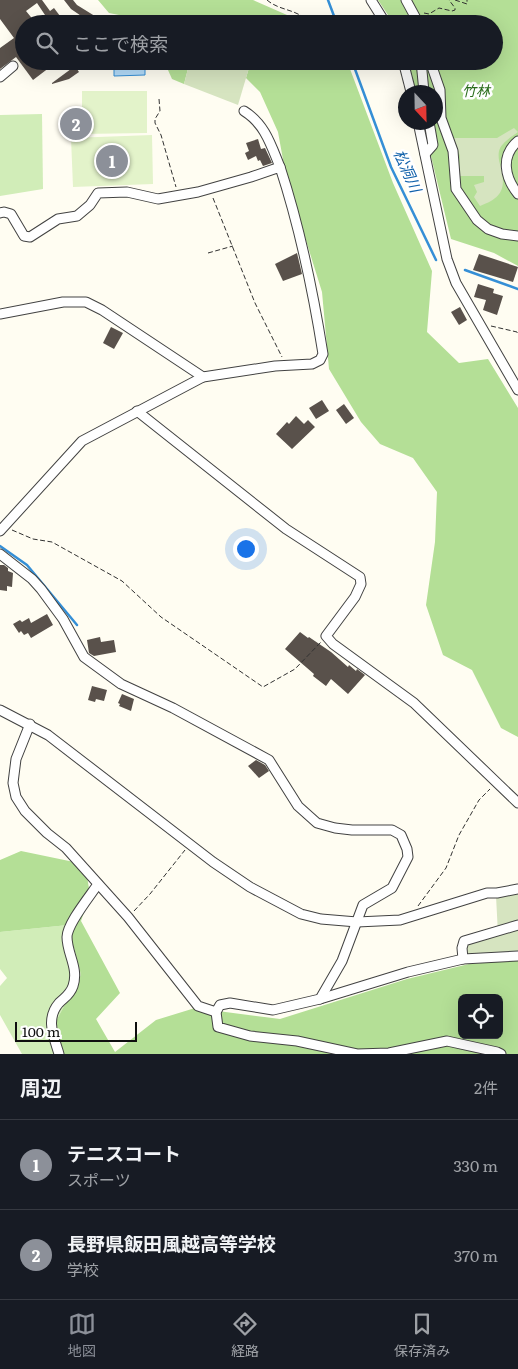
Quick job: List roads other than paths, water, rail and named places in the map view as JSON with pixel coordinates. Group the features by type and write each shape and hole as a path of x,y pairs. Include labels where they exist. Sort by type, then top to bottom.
{"street":[{"path":"371,0 380,15"},
{"path":"406,0 415,15"},
{"path":"0,77 13,66"},
{"path":"405,70 409,85"},
{"path":"422,70 423,85"},
{"path":"433,70 440,90 441,118 453,151 456,189 477,220 488,229 502,234 518,236"},
{"path":"2,529 82,441 137,411 203,377 320,360 323,354 304,252 290,198 268,138 255,117 244,111"},
{"path":"420,130 447,259 456,282 478,323 518,390"},
{"path":"425,154 433,144 430,130"},
{"path":"518,141 510,149 506,162 508,179 518,194"},
{"path":"0,213 11,214 24,236 30,237 58,219 78,216 90,205 98,193 127,192 158,200 251,178 280,167"},
{"path":"0,314 63,302 86,302 102,310 203,377"},
{"path":"137,411 286,529 360,577 361,584 355,597 326,636 332,644 414,703 518,803"},
{"path":"0,554 32,579 41,589 63,619 84,657 121,684 173,708 269,760 298,806 318,822 335,828 352,830 392,830 400,835 407,849 408,857 392,888 363,906 342,961 320,998"},
{"path":"0,710 48,735 213,862 290,909 321,919 357,922 400,920 487,893 518,889"},
{"path":"30,724 16,759 13,783 16,797 25,811 47,833 66,848 128,917 198,1006 216,1012"},
{"path":"59,1054 51,1030 51,1023 54,1011 59,1003 68,996 73,986 75,975 67,935 77,915 98,884"},
{"path":"463,959 462,948 464,941 518,925"},
{"path":"501,1054 447,1041 389,1053 358,1054 296,1042 250,1036 218,1027 216,1012 220,1006 230,1003 273,1010 408,972 463,959 518,956"}],"water":[{"path":"114,70 145,70 145,75 114,76"}],"waterway":[{"name":"松洞川","path":"328,0 334,15"},
{"name":"松洞川","path":"355,70 391,167 436,260"},
{"name":"松洞川","path":"465,270 518,289"},
{"path":"0,546 27,565 77,625"}],"place":[{"name":"長野県飯田風越高等学校","path":"76,124"},
{"name":"テニスコート","path":"112,161"}],"park label":[{"name":"竹林","path":"476,91"}]}
